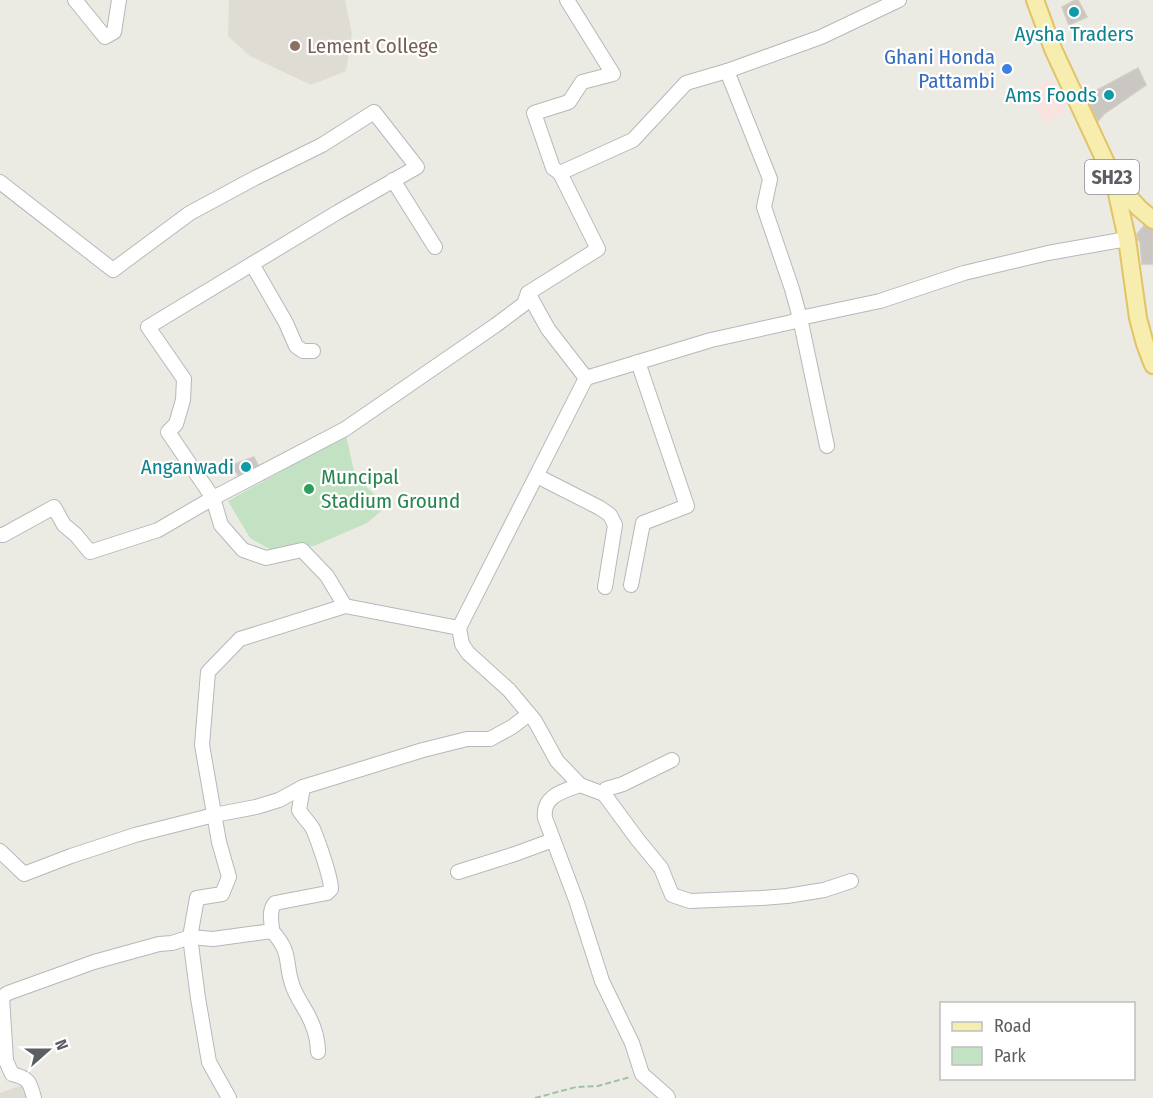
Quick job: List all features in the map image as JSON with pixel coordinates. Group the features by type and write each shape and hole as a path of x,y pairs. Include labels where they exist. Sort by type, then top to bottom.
{"main road":[{"name":"SH23","path":"1038,1 1053,49 1114,180 1127,239 1138,318 1153,365"},
{"path":"1114,180 1153,220"}],"street":[{"path":"75,0 105,37 114,32 119,0"},
{"path":"0,534 3,535 54,507 64,525 90,552 158,530 213,498 345,429 496,325 524,304 528,293 598,249 560,173 553,168 534,113 569,102 582,82 613,74 567,0"},
{"path":"560,173 633,140 686,83 822,37 899,0"},
{"path":"727,71 770,179 764,207 800,318 827,446"},
{"path":"0,182 113,270 190,213 322,145 374,112 417,166 148,327 184,380 183,400 176,424 168,432 213,498 221,525 243,550 266,558 302,550 327,576 345,606"},
{"path":"393,180 435,247"},
{"path":"851,881 824,890 770,897 690,901 672,895 662,868 604,794 580,785 557,761 529,714 509,690 462,644 459,628 586,378 711,340 880,301 964,273 1048,253 1127,239"},
{"path":"252,264 286,323 296,346 303,351 313,351"},
{"path":"528,293 548,329 586,378"},
{"path":"631,585 643,523 687,506 638,362"},
{"path":"537,476 610,515 615,525 605,587"},
{"path":"229,1098 209,1062 190,937 197,898 222,894 229,877 219,842 202,745 208,672 240,639 345,606 459,628"},
{"path":"0,850 24,874 135,835 279,800 303,787 453,741 490,739 529,714"},
{"path":"604,794 606,789 623,784 672,760"},
{"path":"580,785 564,790 551,798 546,803 545,818 576,900 602,981 632,1043 642,1074 668,1098"},
{"path":"303,787 299,810 314,831 331,889 327,893 275,903 271,913 272,931 285,949 292,986 310,1019 318,1043 318,1052"},
{"path":"458,872 553,840"},
{"path":"34,1098 31,1083 23,1077 12,1074 6,1061 2,997 94,962 159,944 172,943 190,937 213,939 272,931"}],"path":[{"path":"535,1098 576,1087 598,1086 638,1075"}],"shaded area":[{"name":"Lement College","path":"229,0 345,0 352,34 346,71 311,85 250,56 228,36"},
{"path":"1051,79 1067,110 1045,123 1026,93"},
{"path":"22,1085 26,1098 0,1098 0,1093"}],"green space":[{"name":"Muncipal Stadium Ground","path":"346,435 355,476 387,506 367,523 314,546 273,551 250,538 228,501"}],"building":[{"name":"Aysha Traders","path":"1078,0 1087,17 1069,25 1062,7"},
{"name":"Ams Foods","path":"1138,68 1146,85 1104,114 1098,121 1086,96"},
{"path":"1144,226 1153,230 1153,264 1142,264 1140,241 1137,234"},
{"name":"Anganwadi","path":"254,457 258,465 238,475 232,465"}],"place":[{"name":"Aysha Traders","path":"1074,12"},
{"name":"Lement College","path":"295,46"},
{"name":"Ghani Honda Pattambi","path":"1007,69"},
{"name":"Ams Foods","path":"1109,95"},
{"name":"Anganwadi","path":"246,467"},
{"name":"Muncipal Stadium Ground","path":"309,489"}]}
